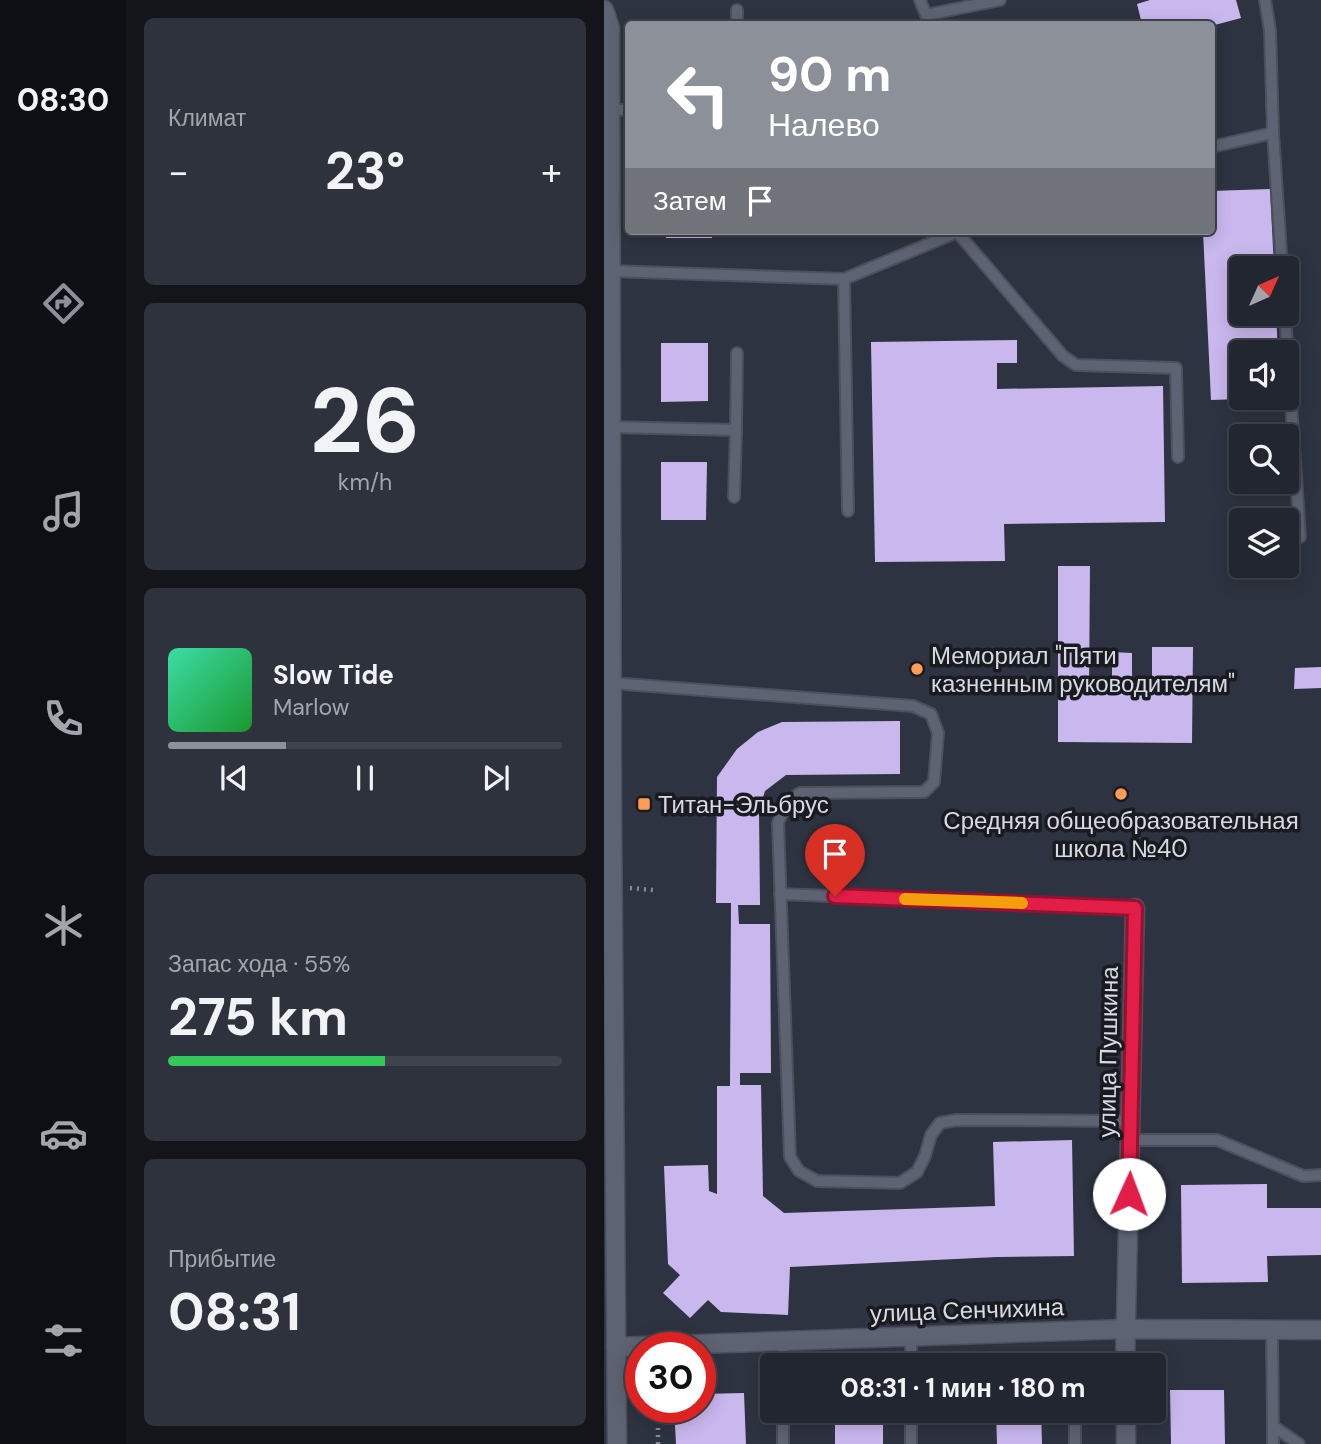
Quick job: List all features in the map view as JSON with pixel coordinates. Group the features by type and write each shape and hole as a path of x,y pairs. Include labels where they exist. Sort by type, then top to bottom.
{"street":[{"path":"604,10 610,28 611,683 608,819 614,934 617,1444"},
{"name":"улица Пушкина","path":"1125,1353 1135,908"},
{"name":"улица Сенчихина","path":"616,1347 1125,1329 1321,1330"},
{"path":"1126,1423 1126,1444"}],"lane":[{"path":"920,0 926,15 1000,0"},
{"path":"1265,0 1270,30 1273,133 1281,256"},
{"path":"737,10 737,21"},
{"path":"610,110 625,110"},
{"path":"1215,146 1273,133"},
{"path":"610,271 844,279 952,235"},
{"path":"962,235 1063,356 1076,365 1176,368 1179,457"},
{"path":"844,279 848,511"},
{"path":"1286,326 1300,537"},
{"path":"734,497 737,353"},
{"path":"610,426 736,430"},
{"path":"611,683 913,706 931,714 938,733 934,782 924,792 800,793 786,803 778,823 790,1157 799,1171 817,1181 900,1183 917,1171 931,1135 940,1123 957,1120 1131,1121"},
{"path":"780,894 1135,908"},
{"path":"1131,1140 1217,1140 1303,1176 1321,1175"},
{"path":"1272,1330 1273,1444"},
{"path":"911,1337 911,1353"},
{"path":"783,1341 783,1353"},
{"path":"783,1423 783,1444"},
{"path":"911,1423 911,1444"},
{"path":"1075,1423 1075,1444"},
{"path":"1273,1426 1299,1444"}],"path":[{"path":"658,1423 658,1444"}],"building":[{"path":"1150,0 1236,0 1241,18 1215,25 1215,21 1141,21 1137,4"},
{"path":"1270,189 1273,256 1229,256 1229,326 1277,326 1277,340 1229,340 1229,399 1211,400 1203,235 1215,235 1215,191"},
{"path":"666,235 712,235 712,238 666,238"},
{"path":"822,235 862,235 822,237"},
{"path":"1017,340 1017,363 997,363 997,389 1163,386 1165,522 1004,524 1005,561 875,562 871,342"},
{"path":"661,343 708,343 708,401 661,402"},
{"path":"661,462 707,462 706,520 661,520"},
{"path":"1058,566 1090,566 1089,689 1112,690 1112,652 1132,653 1132,687 1152,687 1152,647 1193,647 1192,743 1058,742"},
{"path":"1322,667 1322,688 1294,689 1295,668"},
{"path":"900,721 900,774 786,775 765,791 759,810 760,905 738,905 739,924 770,924 771,1073 740,1073 740,1085 761,1085 763,1196 784,1213 995,1206 993,1142 1072,1140 1074,1256 790,1267 788,1315 721,1312 708,1300 690,1318 663,1293 680,1275 668,1264 664,1166 708,1165 709,1191 717,1194 717,1086 730,1086 731,903 716,903 717,777 737,749 758,732 782,722"},
{"path":"1267,1184 1267,1208 1322,1208 1322,1255 1267,1256 1268,1282 1182,1283 1181,1185"},
{"path":"1170,1390 1224,1390 1225,1444 1171,1444"},
{"path":"744,1393 746,1444 676,1444 675,1423 716,1423 716,1394"},
{"path":"835,1423 883,1423 883,1444 835,1444"},
{"path":"996,1423 1041,1423 1042,1444 997,1444"}],"slow traffic":[{"path":"905,899 1022,903"}],"place":[{"name":"Мемориал \"Пяти казненным руководителям\"","path":"917,669"},
{"name":"Средняя общеобразовательная школа №40","path":"1121,794"},
{"name":"Титан-Эльбрус","path":"644,804"}],"route":[{"path":"835,896 1135,908 1129,1194"}]}
